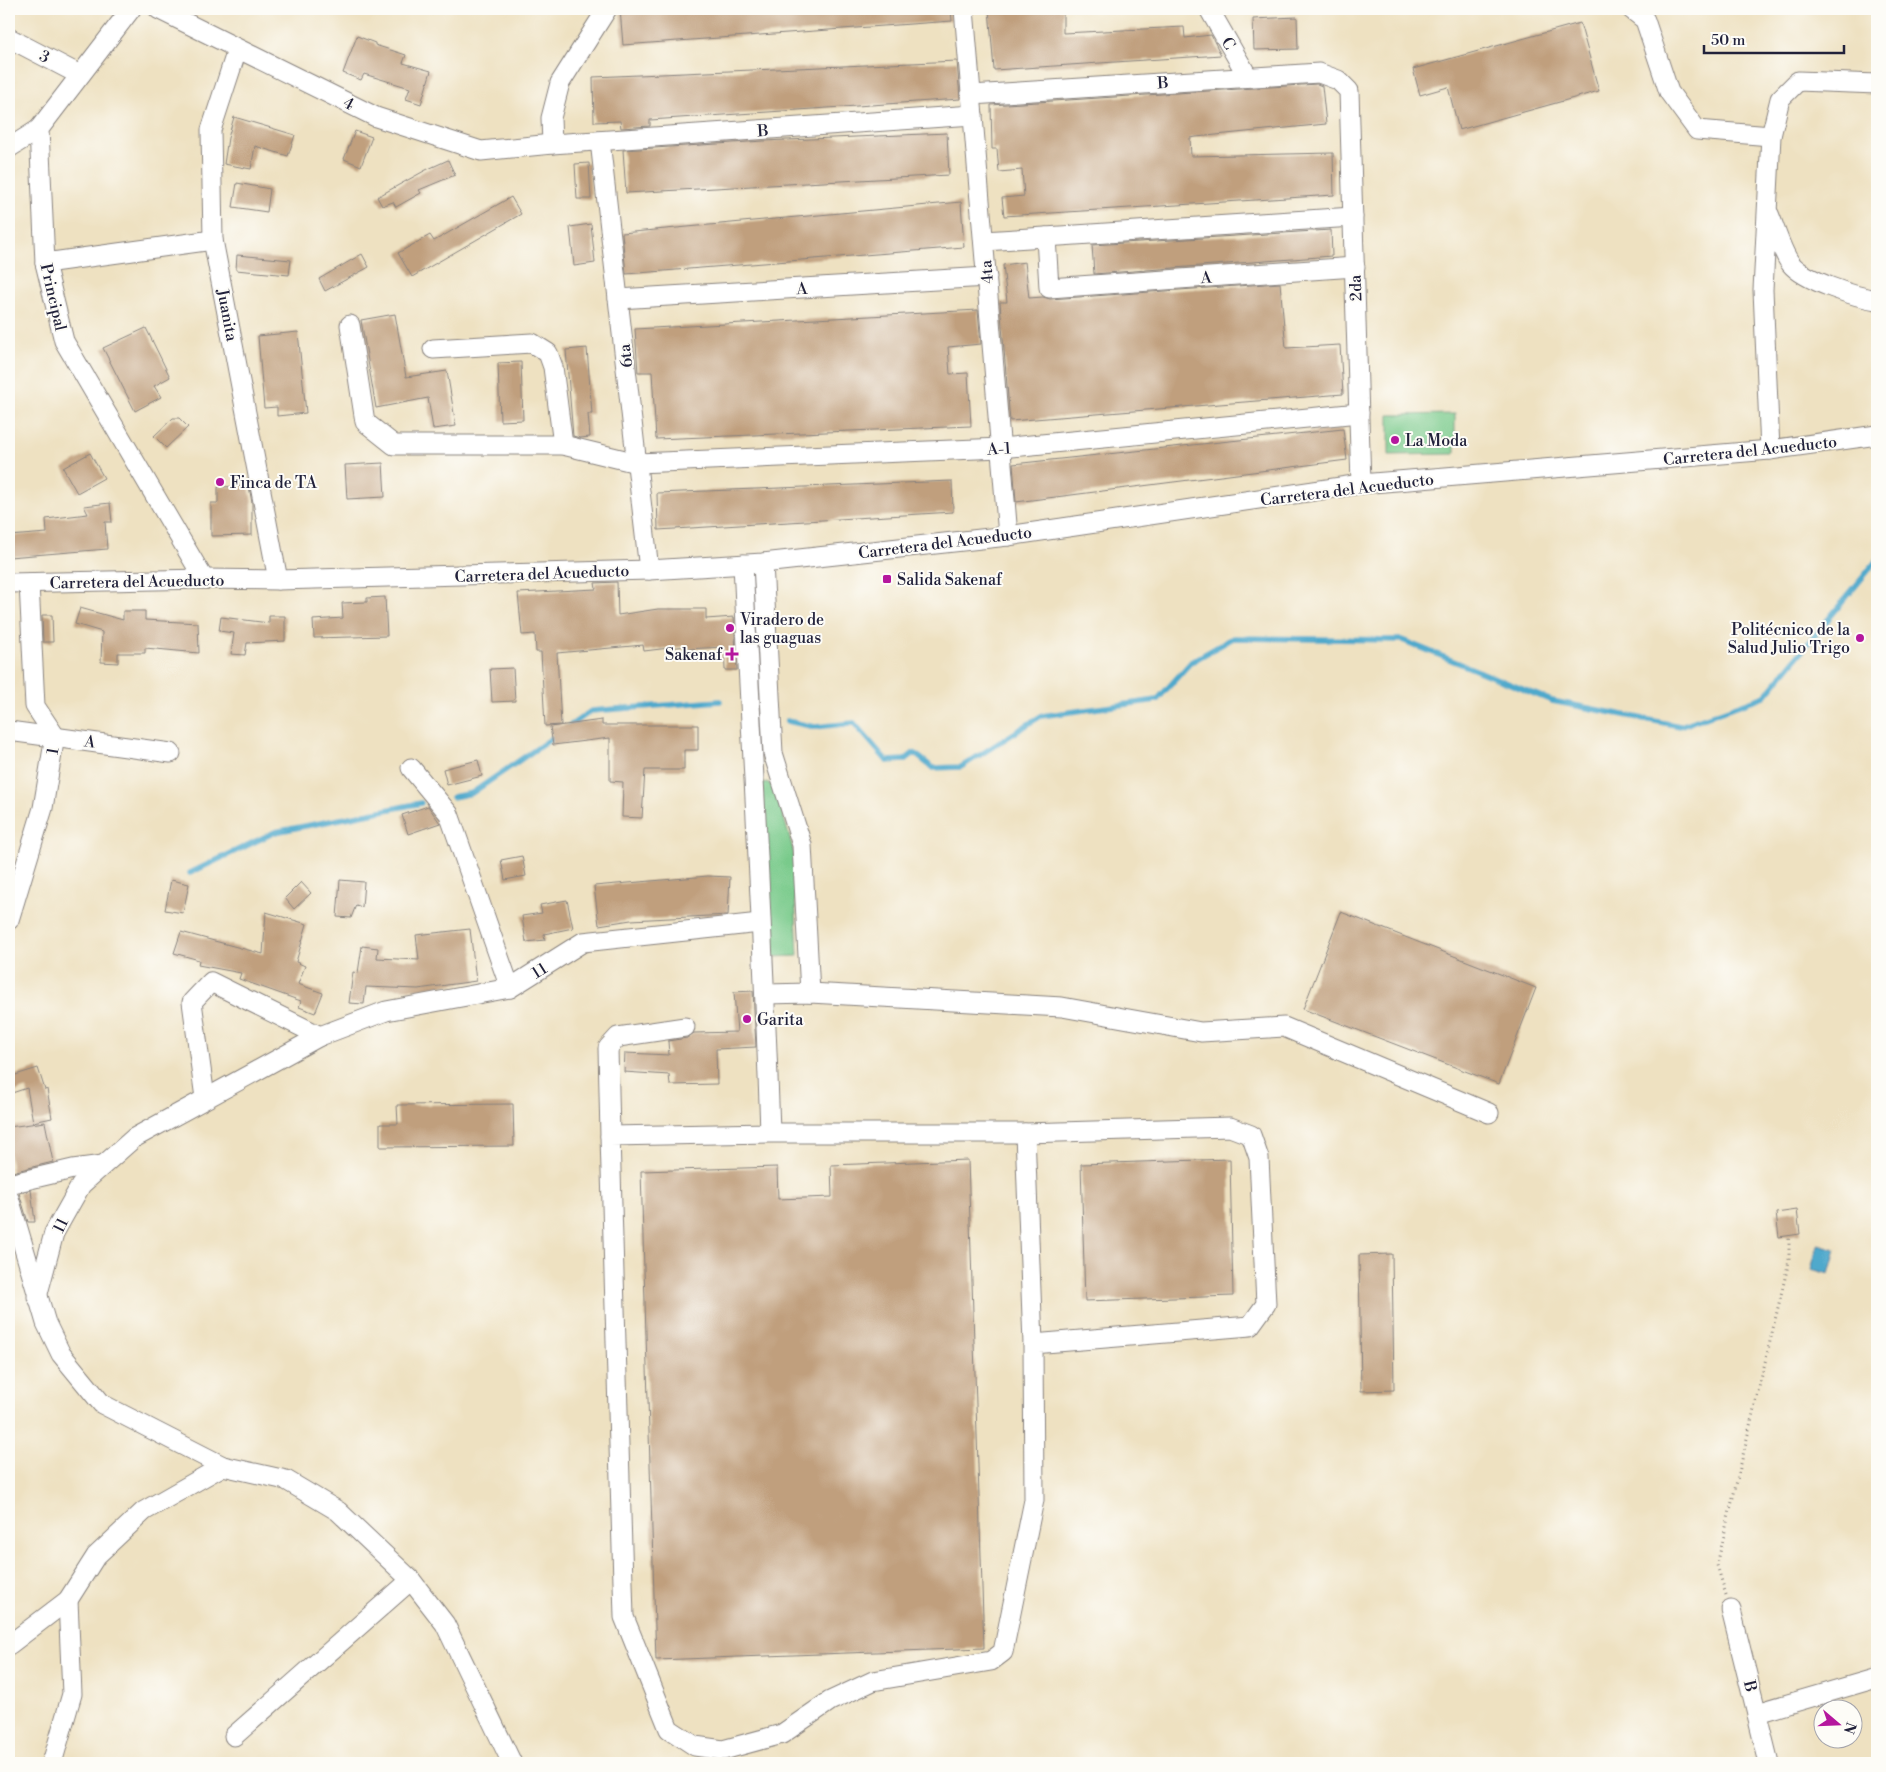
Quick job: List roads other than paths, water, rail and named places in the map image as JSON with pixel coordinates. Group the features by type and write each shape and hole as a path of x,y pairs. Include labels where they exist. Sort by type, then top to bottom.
{"street":[{"path":"9,148 39,129 131,9"},
{"name":"4","path":"158,9 237,50 333,94 376,117 481,151 552,144"},
{"path":"552,144 551,118 560,83 607,9"},
{"name":"4ta","path":"964,9 1008,536"},
{"name":"C","path":"1209,9 1248,77"},
{"path":"1632,9 1645,20 1669,92 1697,130 1771,136"},
{"name":"3","path":"9,38 80,75"},
{"name":"Juanita","path":"237,50 211,130 213,240 278,580"},
{"name":"B","path":"971,95 1319,73 1338,80 1349,91"},
{"path":"1770,450 1764,290 1771,136 1780,99 1798,81 1877,84"},
{"name":"2da","path":"1349,91 1361,484"},
{"name":"B","path":"552,144 973,115"},
{"name":"Principal","path":"39,129 44,263 64,340 204,579"},
{"name":"6ta","path":"600,141 649,570"},
{"path":"1767,210 1791,265 1821,284 1859,298 1877,300"},
{"path":"984,241 1353,217"},
{"name":"A","path":"1046,237 1050,288 1354,267"},
{"path":"44,263 213,240"},
{"name":"A","path":"618,299 987,277"},
{"name":"A-1","path":"350,325 365,422 394,445 563,445 637,464 1001,448 1359,413"},
{"path":"433,349 532,343 548,352 553,367 563,445"},
{"name":"Carretera del Acueducto","path":"9,583 204,579 278,580 649,570 764,563 1008,536 1361,484 1770,450 1877,436"},
{"path":"764,563 773,753 802,845 810,993"},
{"path":"743,564 760,923 766,994 770,1133"},
{"name":"1","path":"9,920 43,808 55,736 35,706 29,583"},
{"name":"A","path":"9,731 171,752"},
{"path":"412,768 448,814 510,988"},
{"name":"11","path":"37,1297 54,1233 81,1185 134,1138 320,1036 386,1011 510,988 582,942 760,923"},
{"path":"205,1098 192,1002 211,982 320,1036"},
{"path":"766,994 810,993 1062,1007 1201,1032 1284,1027 1489,1113"},
{"path":"685,1027 618,1037 608,1048 624,1617 669,1729 695,1746 723,1750 782,1734 830,1701 873,1681 990,1662 1003,1652 1034,1500 1033,1344 1025,1133"},
{"path":"610,1136 770,1133 1025,1133 1230,1127 1251,1135 1259,1158 1266,1304 1250,1326 1033,1344"},
{"path":"9,1184 74,1169 103,1165"},
{"path":"9,1198 37,1297 61,1354 102,1404 223,1466 286,1480 331,1507 411,1580 445,1624 512,1763"},
{"path":"9,1645 68,1600 96,1556 144,1511 223,1466"},
{"path":"234,1736 411,1580"},
{"path":"52,1763 72,1694 68,1600"},
{"name":"B","path":"1731,1610 1769,1763"},
{"path":"1758,1713 1877,1678"}],"water":[{"path":"1818,1244 1836,1249 1829,1274 1811,1269"}],"waterway":[{"path":"787,721 815,727 854,723 887,761 905,760 914,753 933,768 961,767 1041,716 1157,700 1191,662 1233,638 1402,640 1552,701 1680,726 1765,696 1877,560"},
{"path":"567,728 591,711 720,701"},
{"path":"453,797 472,793 558,734"},
{"path":"190,873 275,832 421,803"}],"place":[{"name":"La Moda","path":"1395,440"},
{"name":"Finca de TA","path":"220,482"},
{"name":"Salida Sakenaf","path":"887,579"},
{"name":"Viradero de las guaguas","path":"730,628"},
{"name":"Politécnico de la Salud Julio Trigo","path":"1860,638"},
{"name":"Sakenaf","path":"732,654"},
{"name":"Garita","path":"747,1019"}]}
